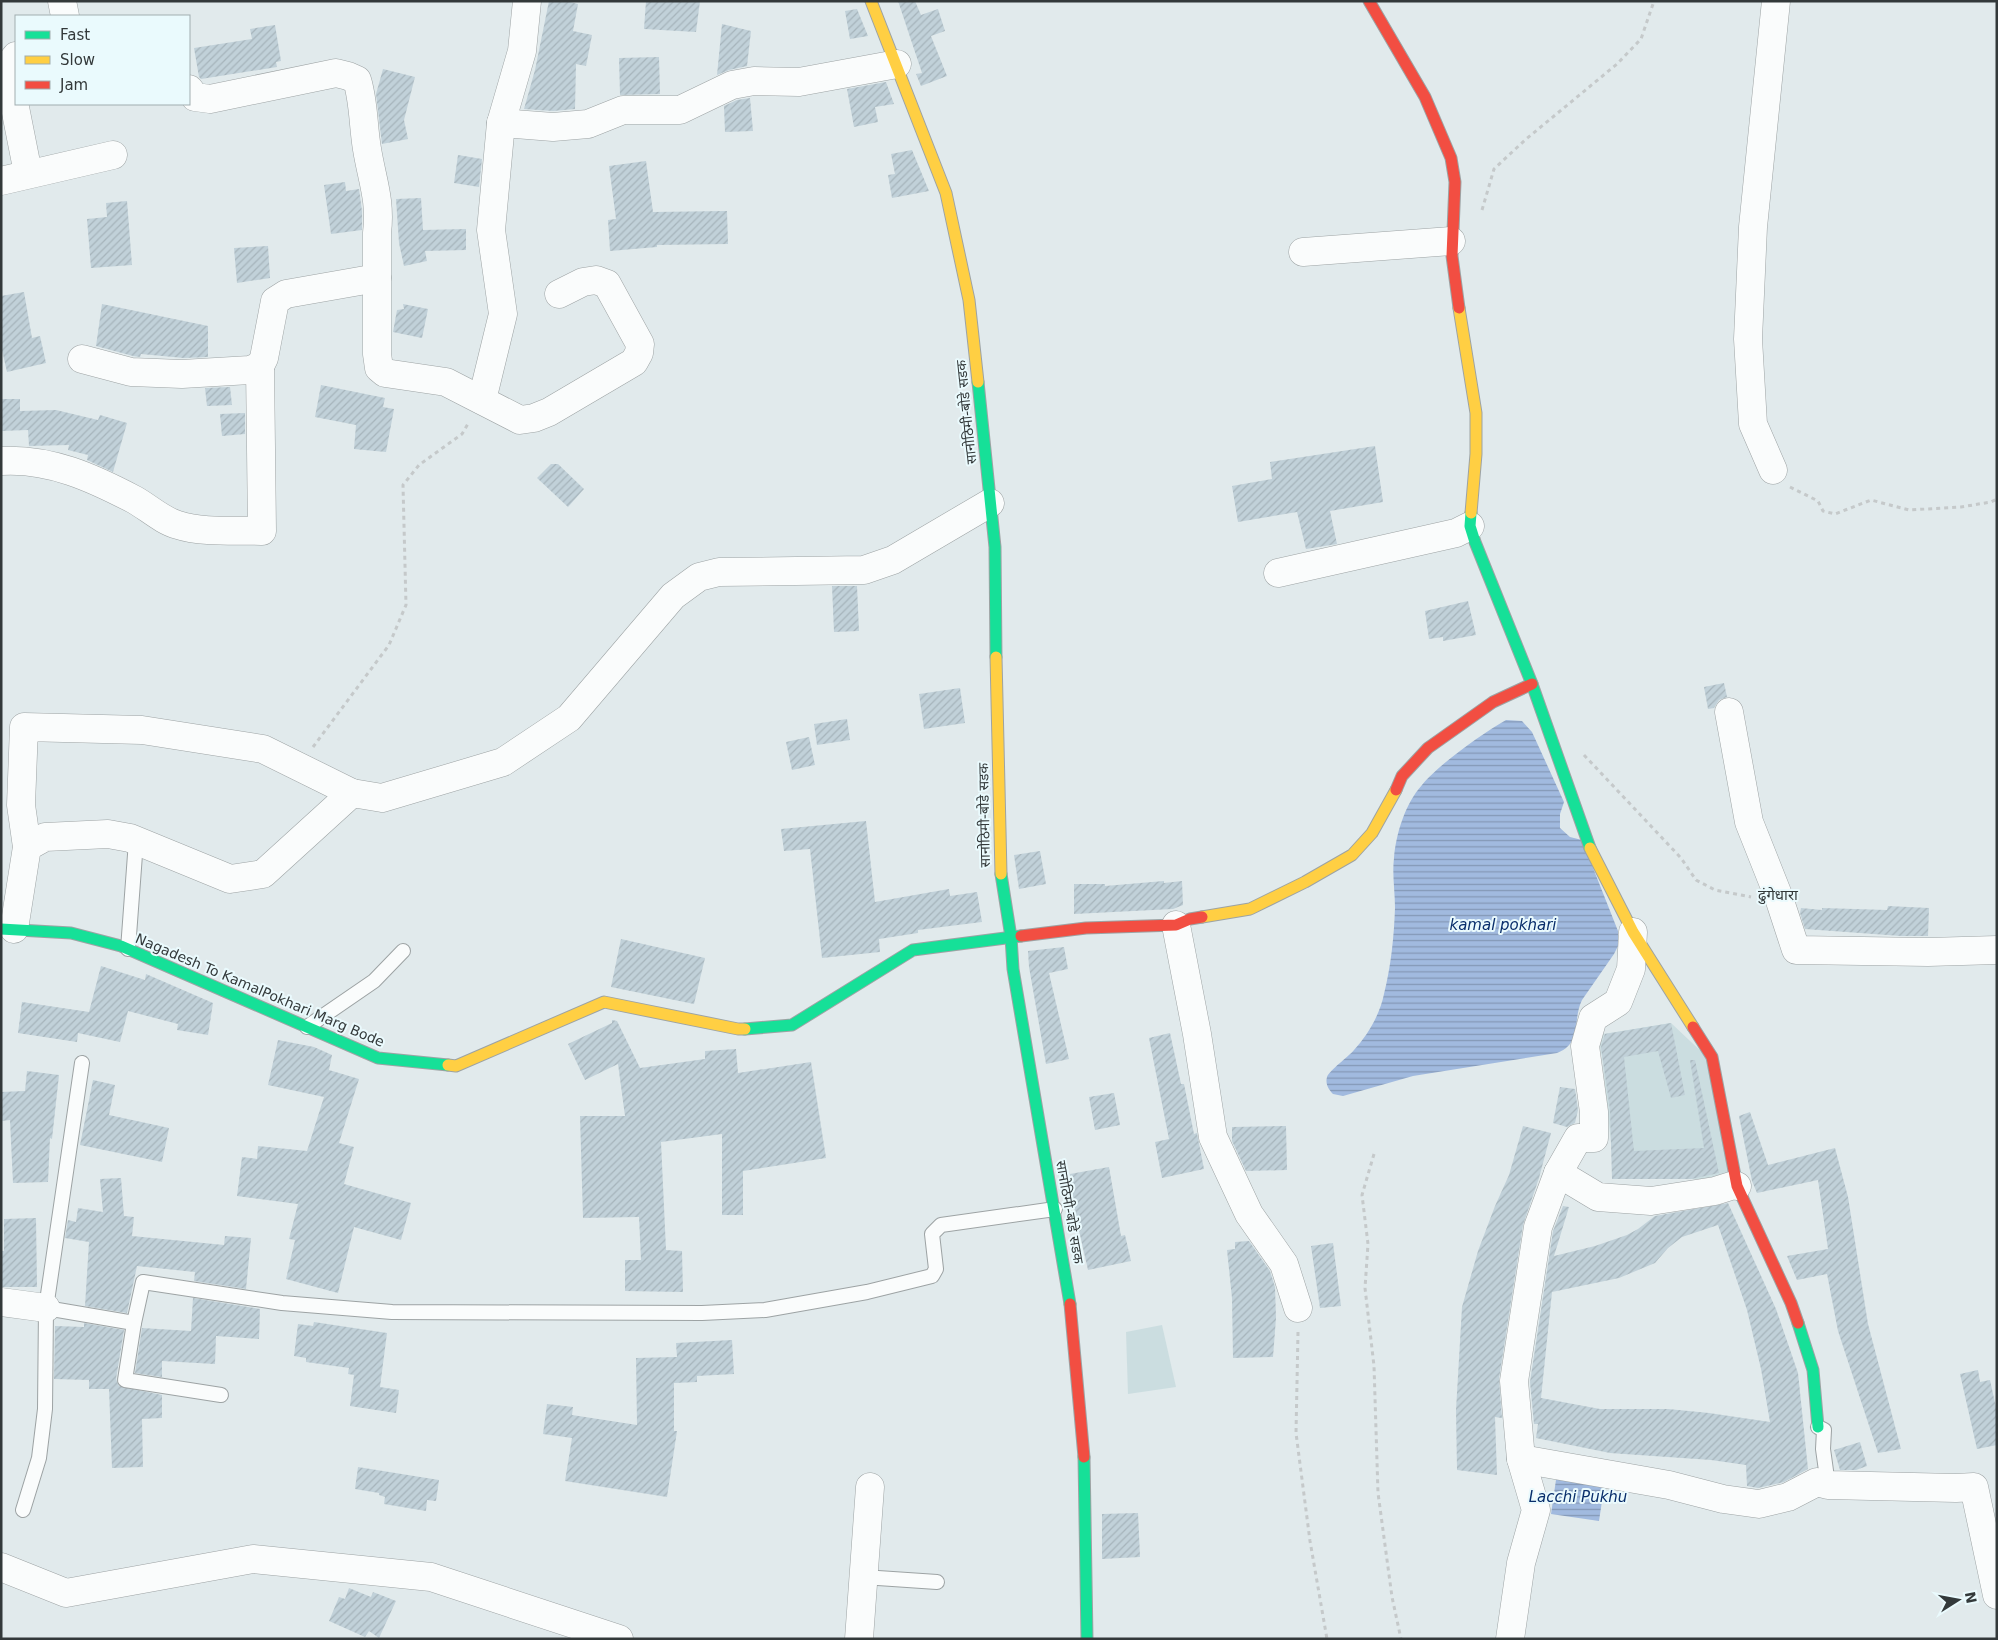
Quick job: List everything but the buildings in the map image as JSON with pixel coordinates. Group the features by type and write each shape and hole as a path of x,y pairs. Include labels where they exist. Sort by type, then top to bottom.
{"street":[{"path":"62,1 65,15"},
{"path":"482,400 503,314 491,230 501,123 522,51 528,1"},
{"name":"सानोठिमी-बोडे सडक","path":"871,1 946,193 970,300 996,547 999,865 1011,936 1014,969 1073,1321 1086,1476 1087,1639"},
{"path":"1369,1 1406,62 1442,130 1452,161 1455,210 1451,241 1454,279 1476,414 1470,526 1488,579 1532,684 1586,841 1633,932 1712,1057 1737,1186 1791,1303 1813,1370 1818,1427"},
{"path":"1773,470 1753,424 1748,340 1754,227 1776,1"},
{"path":"15,57 7,67 28,173"},
{"path":"501,123 553,127 588,124 623,110 680,110 732,85 754,81 799,82 897,64"},
{"path":"190,90 195,97 210,99 336,73 357,80 379,212 377,232 377,354 379,368 384,373 393,376 446,382 520,420 534,418 549,412 634,362 639,353 640,344 608,284 596,280 583,282 560,294"},
{"path":"1,181 28,173 113,155"},
{"path":"1302,252 1451,241"},
{"path":"1,462 25,461 81,473 136,500 178,525 198,529 262,531 260,366 264,358 276,301 286,294 377,278"},
{"path":"82,360 131,372 182,374 250,370 260,366"},
{"path":"8,929 27,847 21,805 24,727 142,730 264,749 352,793 382,798 503,762 569,718 673,596 699,577 719,572 864,570 893,560 990,503"},
{"path":"1278,574 1456,533 1470,526"},
{"name":"Nagadesh To KamalPokhari Marg Bode","path":"8,929 72,933 128,949 378,1058 456,1066 604,1002 738,1030 792,1025 913,950 1011,936 1086,928 1176,925 1190,919 1250,909 1305,882 1352,855 1372,833 1390,803 1402,776 1428,748 1494,702 1532,684"},
{"path":"1729,712 1750,822 1778,895 1796,950 1928,952 1997,950"},
{"path":"27,847 45,837 108,834 136,841 230,879 263,874 352,793"},
{"path":"1176,925 1197,1034 1213,1137 1249,1214 1284,1264 1298,1308"},
{"path":"1510,1639 1521,1563 1536,1510 1522,1459 1514,1380 1538,1227 1558,1174 1578,1138 1594,1138 1594,1112 1585,1046 1593,1018 1618,1002 1631,969 1633,932"},
{"path":"1558,1174 1598,1197 1650,1201 1737,1186"},
{"path":"1,1302 46,1308"},
{"path":"1522,1459 1669,1485 1723,1499 1759,1504 1788,1497 1817,1482 1828,1485 1974,1487 1997,1594"},
{"path":"859,1639 870,1487"},
{"path":"1,1567 66,1593 254,1559 431,1577 619,1639"}],"lane":[{"path":"128,949 136,841"},
{"path":"307,1027 374,980 403,951"},
{"path":"23,1510 40,1458 45,1409 46,1308 82,1063"},
{"path":"221,1395 125,1380 143,1282 282,1303 392,1312 702,1313 765,1310 867,1292 932,1276 936,1269 932,1234 941,1225 1055,1209"},
{"path":"46,1308 134,1323"},
{"path":"1818,1427 1824,1430 1823,1448 1828,1485"},
{"path":"863,1577 937,1582"}],"path":[{"path":"1481,211 1494,169 1525,140 1623,57 1640,39 1654,1"},
{"path":"298,766 389,645 406,605 403,485 419,465 462,434 482,400"},
{"path":"1773,470 1789,486 1818,501 1823,511 1835,514 1870,500 1909,510 1961,507 1991,502 1997,499"},
{"path":"1583,752 1682,858 1696,880 1716,890 1752,897 1778,895"},
{"path":"1374,1154 1362,1195 1368,1244 1365,1288 1374,1366 1378,1493 1392,1597 1401,1639"},
{"path":"1298,1308 1296,1433 1310,1540 1327,1639"}],"shaded area":[{"path":"1671,1023 1708,1058 1731,1175 1708,1179 1612,1179 1612,1152 1602,1057 1597,1035"},
{"path":"1162,1325 1176,1387 1128,1394 1126,1332"}],"water":[{"name":"kamal pokhari","path":"1506,720 1522,721 1532,732 1564,802 1560,814 1560,828 1570,837 1582,840 1618,931 1618,946 1582,1000 1574,1037 1565,1049 1557,1053 1413,1076 1343,1096 1333,1094 1328,1087 1327,1077 1364,1038 1373,1024 1382,1002 1389,973 1393,941 1395,908 1393,870 1395,849 1399,829 1406,810 1416,793 1439,768 1473,741"},
{"name":"Lacchi Pukhu","path":"1557,1473 1605,1481 1599,1521 1551,1514"}],"traffic: fast":[{"path":"978,382 995,547 996,657"},
{"path":"1471,513 1470,526 1475,542 1532,684 1590,848"},
{"path":"1001,874 1011,937 1013,969 1070,1304"},
{"path":"1,929 71,933 121,946 378,1058 448,1065"},
{"path":"745,1029 792,1025 913,950 1021,936"},
{"path":"1798,1323 1813,1370 1818,1427"},
{"path":"1084,1457 1087,1639"}],"traffic: slow":[{"path":"871,1 946,193 969,300 978,382"},
{"path":"1459,308 1476,413 1476,454 1471,513"},
{"path":"996,657 1001,874"},
{"path":"1202,917 1250,909 1305,882 1352,855 1372,833 1396,790"},
{"path":"1590,848 1633,932 1693,1027"},
{"path":"448,1065 456,1066 604,1002 745,1029"}],"traffic: jam":[{"path":"1369,1 1425,97 1451,158 1455,182 1452,256 1459,308"},
{"path":"1396,790 1402,776 1428,748 1493,702 1532,684"},
{"path":"1021,936 1086,928 1176,925 1190,919 1202,917"},
{"path":"1693,1027 1712,1057 1737,1186 1791,1303 1798,1323"},
{"path":"1070,1304 1084,1457"}],"district":[{"name":"ढुंगेधारा","path":"1778,895"}]}
